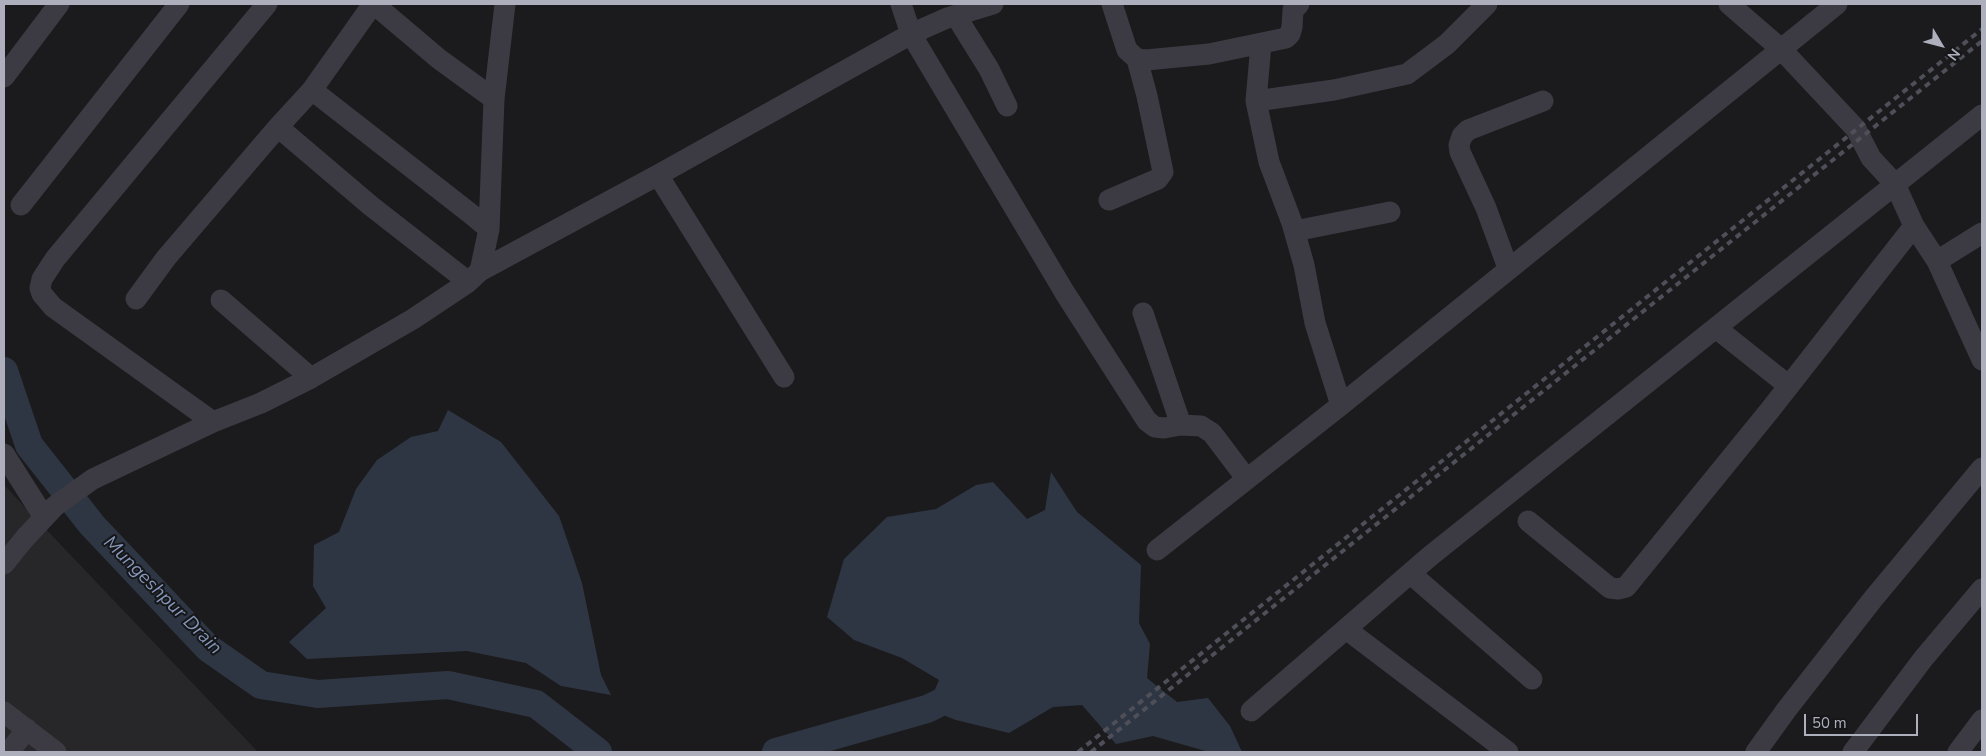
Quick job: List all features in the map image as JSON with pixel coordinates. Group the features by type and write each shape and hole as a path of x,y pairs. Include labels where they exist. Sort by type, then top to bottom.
{"street":[{"path":"4,77 59,4"},
{"path":"20,205 179,4"},
{"path":"213,422 53,307 42,294 40,288 42,279 55,259 267,4"},
{"path":"136,299 166,258 312,90 373,4 439,59 494,99"},
{"path":"474,277 488,229 494,99 505,4"},
{"path":"900,4 911,34 1066,293 1147,421 1155,427 1164,428 1181,425 1201,426 1212,433 1246,478"},
{"path":"4,564 49,511 92,479 213,422 261,403 311,378 413,319 474,277 911,34 993,4"},
{"path":"1109,200 1158,179 1163,172 1137,59 1126,50 1112,4"},
{"path":"1137,59 1210,54 1286,38 1290,34 1292,10 1299,4"},
{"path":"1256,101 1334,90 1407,74 1447,44 1487,4"},
{"path":"1729,4 1782,48 1856,129 1871,158 1895,184 1914,226 1937,261 1982,360"},
{"path":"1157,550 1837,4"},
{"path":"956,16 989,69 1006,106"},
{"path":"1261,44 1256,101 1269,162 1295,231 1315,323 1341,404"},
{"path":"312,90 488,229"},
{"path":"1508,268 1486,208 1460,152 1459,145 1462,136 1468,130 1543,101"},
{"path":"1251,711 1429,558 1982,115"},
{"path":"278,127 371,206 462,277 474,277"},
{"path":"658,174 784,377"},
{"path":"1295,231 1390,212"},
{"path":"1528,521 1610,588 1626,587 1789,386 1914,226"},
{"path":"1937,261 1982,233"},
{"path":"221,300 311,378"},
{"path":"1143,313 1181,425"},
{"path":"1716,328 1789,386"},
{"path":"4,454 49,511"},
{"path":"1756,752 1787,709 1873,600 1982,468"},
{"path":"1411,574 1532,679"},
{"path":"1853,752 1923,659 1982,589"},
{"path":"1346,628 1508,752"},
{"path":"4,712 56,752"},
{"path":"1958,752 1982,720"},
{"path":"9,752 27,729"}],"shaded area":[{"path":"4,485 258,752 4,752"}],"water":[{"path":"448,410 501,442 559,516 582,583 601,675 611,695 561,686 526,663 467,651 307,659 289,642 326,608 313,586 314,545 339,532 356,489 377,460 411,437 438,431"},
{"path":"1051,472 1077,512 1141,565 1139,623 1150,644 1147,678 1177,702 1208,698 1230,726 1242,752 1209,752 1153,736 1116,744 1082,705 1053,707 1009,733 956,720 927,709 939,680 902,658 854,640 827,617 844,559 887,517 936,509 976,485 993,482 1027,519 1045,510"}],"waterway":[{"name":"Mungeshpur Drain","path":"4,371 29,445 92,525 208,648 261,685 318,694 448,685 536,704 598,752"},
{"name":"Mungeshpur Drain","path":"776,752 927,709 960,693"}],"railway":[{"path":"1078,752 1982,29"},
{"path":"1091,752 1982,41"}]}
